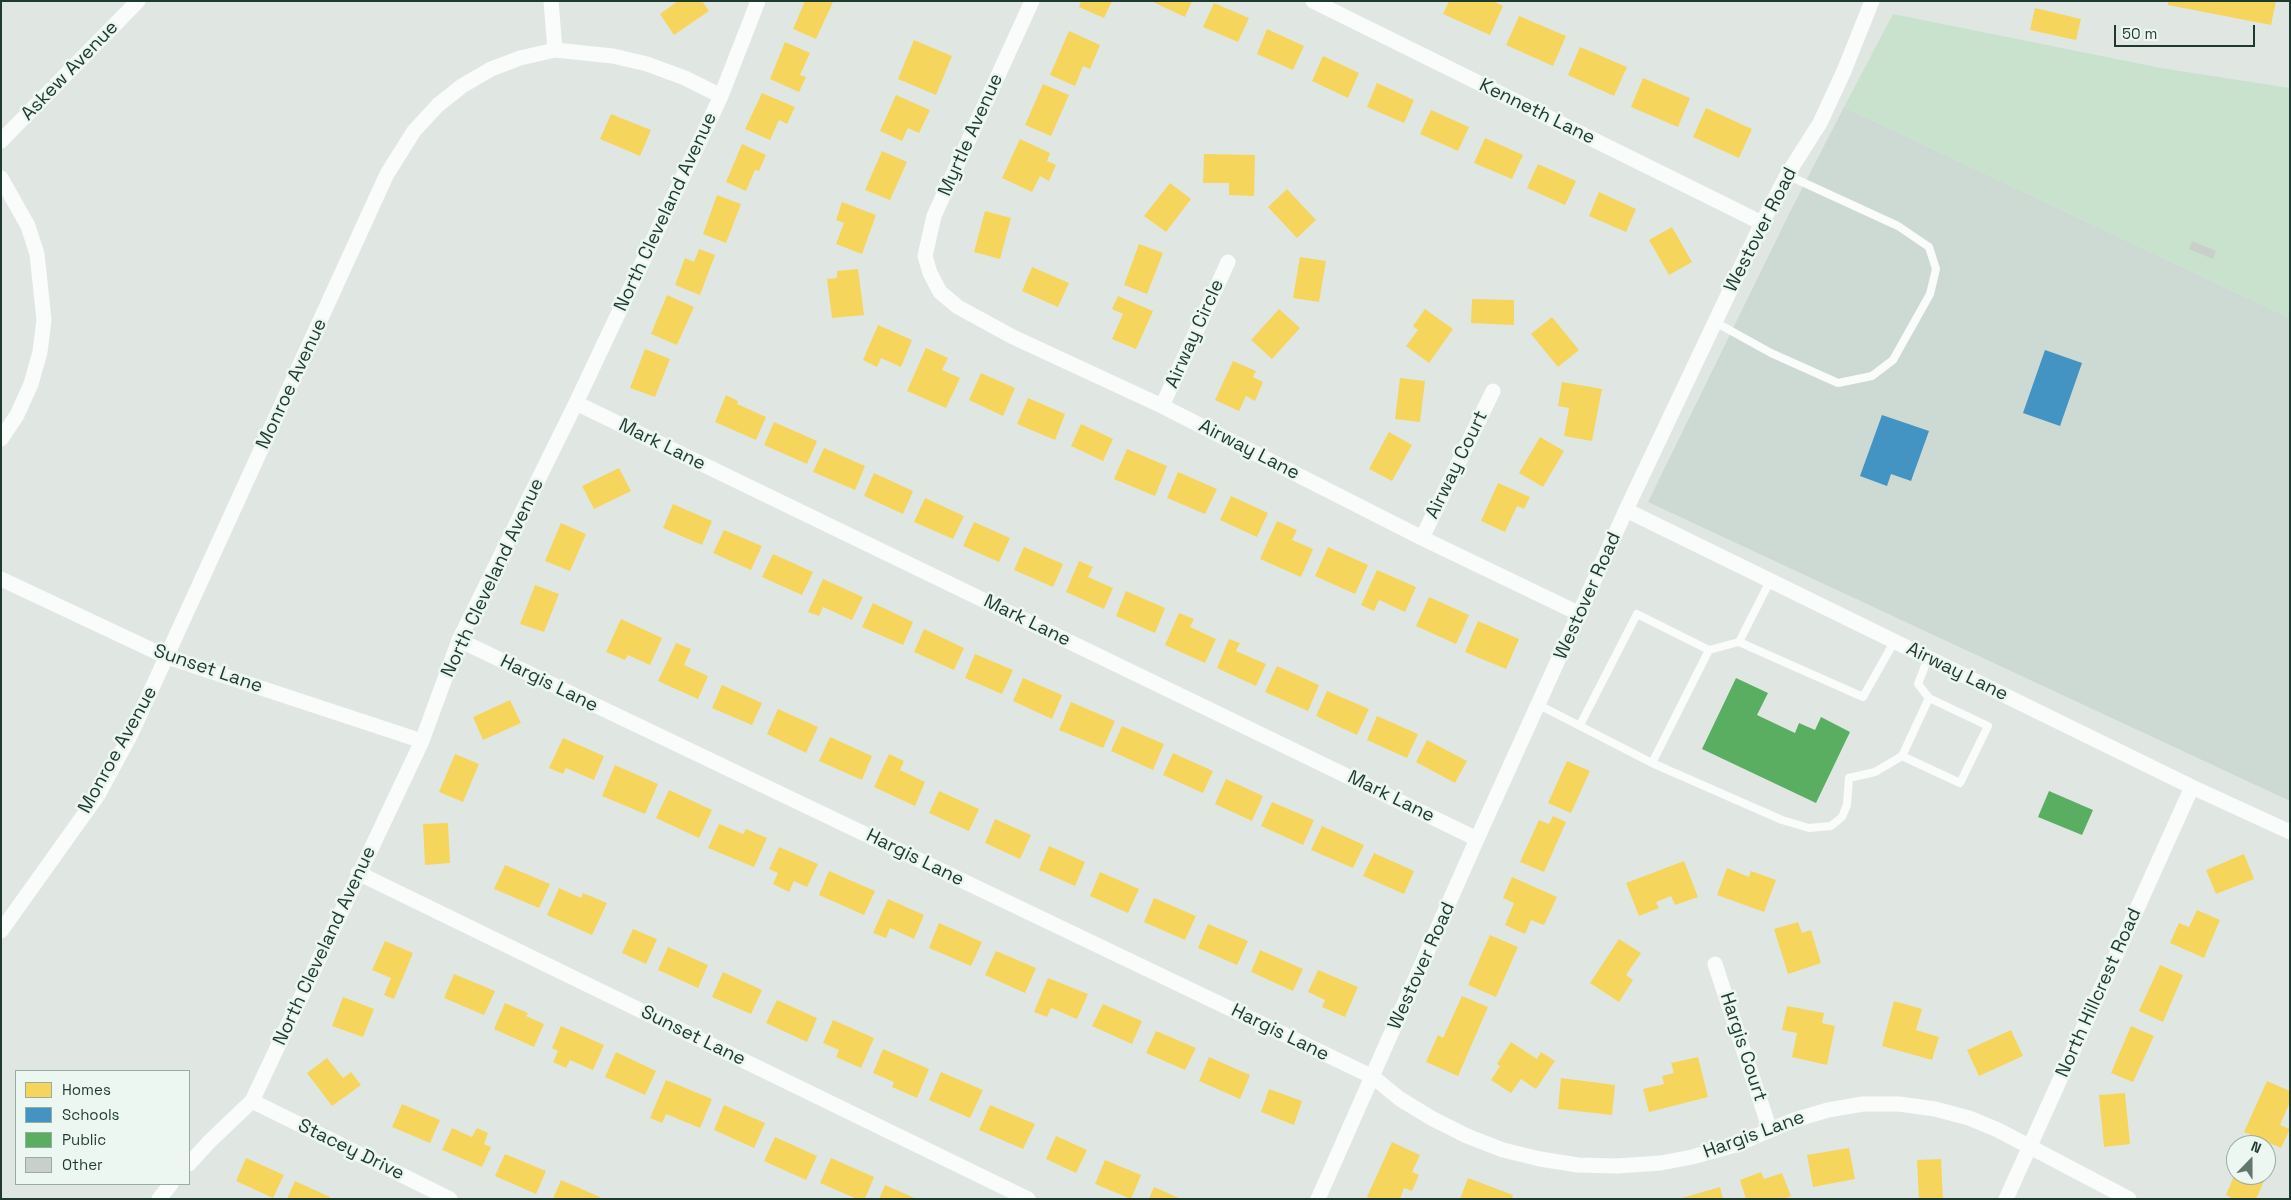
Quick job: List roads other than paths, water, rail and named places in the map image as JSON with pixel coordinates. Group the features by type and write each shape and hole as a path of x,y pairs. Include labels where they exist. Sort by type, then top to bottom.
{"street":[{"name":"Askew Avenue","path":"1,141 138,1"},
{"path":"551,1 555,50"},
{"name":"North Cleveland Avenue","path":"190,1163 252,1101 422,741 459,640 576,403 720,96 758,1"},
{"name":"Myrtle Avenue","path":"930,273 926,256 934,216 1032,1"},
{"name":"Kenneth Lane","path":"1312,1 1762,223"},
{"name":"Westover Road","path":"1318,1199 1477,839 1626,510 1762,223 1787,176 1820,123 1844,71 1872,1"},
{"name":"Monroe Avenue","path":"1,931 98,795 131,734 395,159 414,131 438,105 462,86 491,69 520,58 555,50 613,56 647,64 685,78 720,96"},
{"path":"1,178 28,226 37,254 44,320 40,352 31,384 17,415 1,439"},
{"name":"Airway Circle","path":"1162,406 1228,262"},
{"name":"Airway Lane","path":"930,273 940,292 958,307 1013,337 1162,406 1422,538 1580,614"},
{"name":"Airway Court","path":"1422,538 1493,391"},
{"name":"Mark Lane","path":"576,403 1477,839"},
{"name":"Airway Lane","path":"1626,510 2192,787 2290,832"},
{"name":"Sunset Lane","path":"1,579 167,656 422,741"},
{"name":"Hargis Lane","path":"459,640 1373,1077 1400,1099 1433,1119 1467,1136 1503,1150 1578,1165 1616,1166 1661,1163 1735,1145 1794,1120 1828,1110 1863,1104 1899,1104 1935,1108 1969,1118 1998,1130 2129,1199"},
{"name":"North Hillcrest Road","path":"2006,1199 2192,787"},
{"name":"Sunset Lane","path":"358,874 1028,1199"},
{"name":"Hargis Court","path":"1715,964 1770,1130"},
{"name":"Stacey Drive","path":"252,1101 450,1199"},
{"path":"159,1199 170,1185"}],"lane":[{"path":"1715,322 1771,354 1838,383 1872,376 1893,360 1930,294 1936,269 1929,247 1898,226 1787,176"},
{"path":"1739,642 1770,580"},
{"path":"1580,725 1638,614 1709,650 1739,642 1863,697 1894,642"},
{"path":"1652,763 1709,650"},
{"path":"1902,756 1960,783 1988,726 1929,698 1918,684 1928,658"},
{"path":"1539,704 1652,763 1782,820 1809,828 1831,826 1842,817 1847,805 1849,778 1876,772 1902,756 1929,698"}]}
